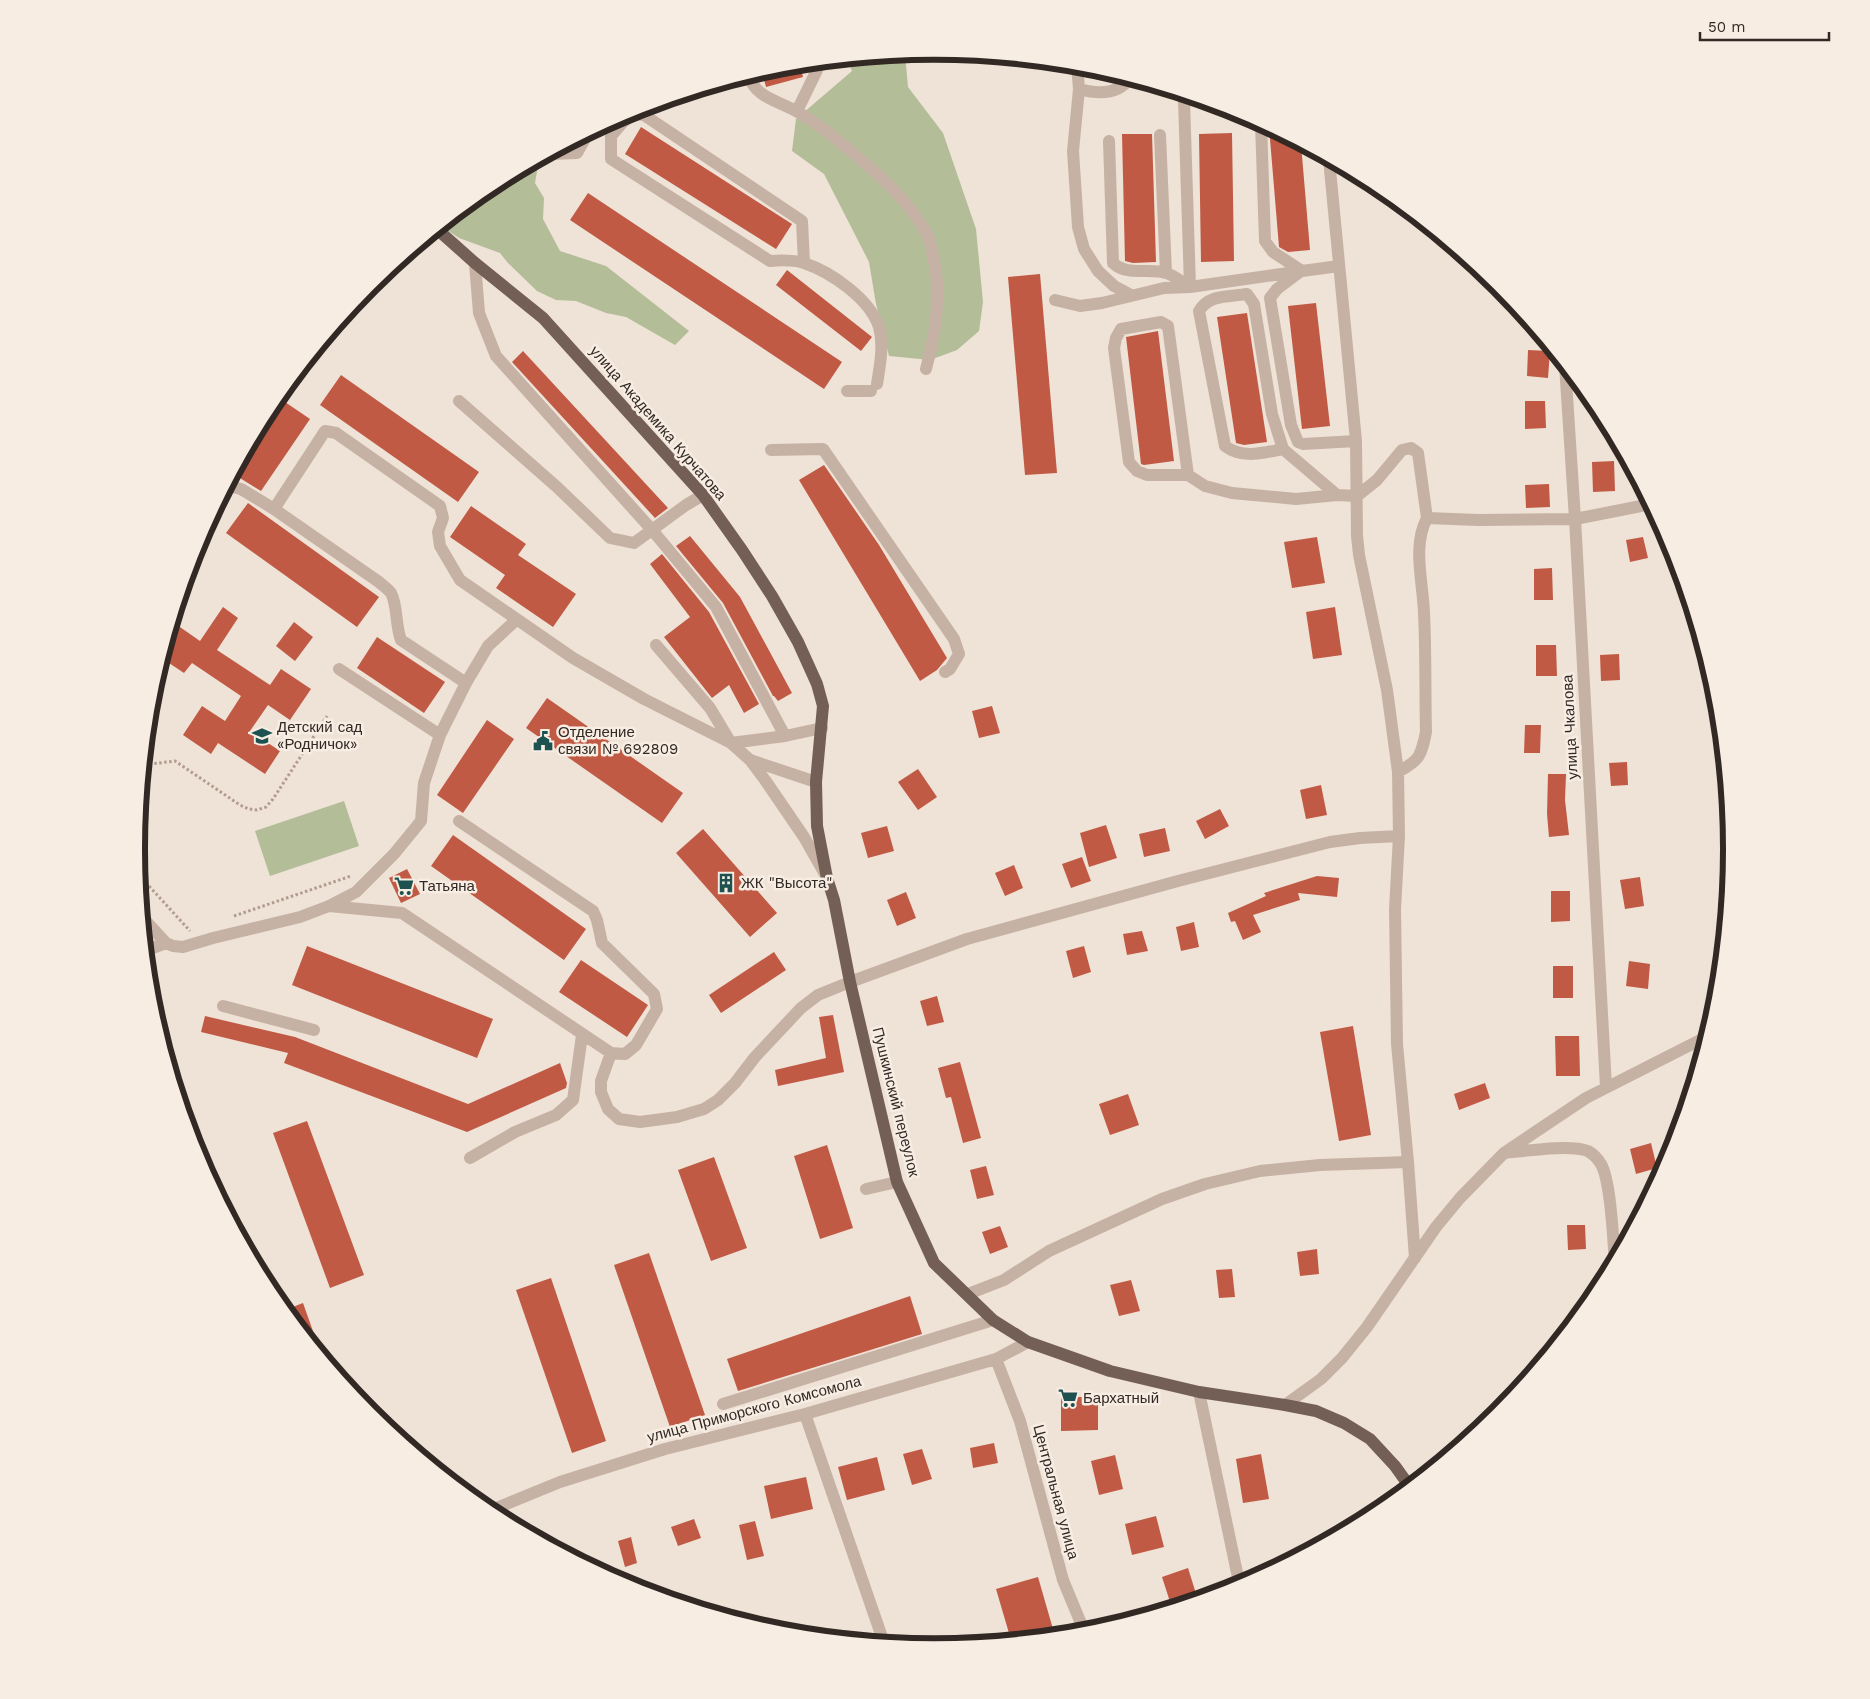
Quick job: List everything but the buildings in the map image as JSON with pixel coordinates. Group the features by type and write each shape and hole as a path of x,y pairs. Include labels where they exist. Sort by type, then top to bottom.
{"main road":[{"name":"улица Академика Курчатова","path":"442,233 474,263 543,318 703,495 772,596 798,642 818,684 823,706 816,782 817,826 827,878"},
{"name":"Пушкинский переулок","path":"827,878 834,900 850,982 897,1182 934,1263 993,1320 1028,1342 1110,1370 1198,1392 1285,1405 1316,1412 1344,1423 1370,1439 1395,1466 1406,1483"}],"street":[{"path":"797,111 817,69"},
{"path":"1078,73 1079,88 1073,151 1078,227 1084,249 1098,271 1114,286 1131,295"},
{"path":"751,82 762,94 797,111 885,180 909,207 929,239 938,275 936,319 932,347 926,369"},
{"path":"1079,88 1093,93 1109,92 1126,84"},
{"path":"1182,100 1190,287"},
{"path":"644,116 802,221 804,263"},
{"path":"620,126 611,136 611,159 770,261 782,260 804,263 825,273 851,290 870,308 879,327 882,353 874,388 847,391"},
{"path":"1261,131 1265,241 1273,252 1302,271"},
{"path":"1160,136 1166,272"},
{"path":"1109,142 1113,263 1118,268 1129,271 1166,272 1190,287"},
{"path":"577,153 582,143"},
{"path":"571,149 577,153"},
{"path":"563,154 577,153"},
{"path":"1330,166 1356,441 1356,536 1387,690 1398,772 1397,1044 1415,1258"},
{"path":"474,263 479,313 496,356 653,531 716,607 785,736"},
{"path":"1055,300 1080,306 1102,303 1164,288 1190,287 1339,266"},
{"path":"1302,271 1278,289 1270,298 1294,436 1298,442 1303,444 1356,441"},
{"path":"1283,449 1252,454 1233,452 1225,446 1200,311 1203,304 1210,299 1247,294 1254,304 1272,414 1283,449 1337,495"},
{"path":"1188,475 1168,326 1161,322 1122,329 1116,338 1114,348 1129,462 1137,471 1147,475 1188,475 1205,486 1232,493 1296,499 1337,495 1357,496 1377,480 1402,450 1411,448 1418,453 1427,518 1420,536 1424,612 1426,732 1422,750 1414,763 1398,772"},
{"name":"улица Чкалова","path":"1566,376 1606,1087"},
{"path":"459,401 558,488 610,538 634,543 703,495"},
{"path":"274,510 325,431 336,433 440,506 443,518 438,532 440,546 460,580 516,620 588,667 644,699 731,743 750,760 804,837 827,878"},
{"path":"771,450 823,449 954,639 959,654 950,669 945,672"},
{"path":"234,487 241,489 274,510 385,588 390,593 396,614 397,630 401,640 466,683"},
{"path":"1427,518 1478,520 1575,519 1645,505"},
{"path":"149,925 166,943 184,947 300,917 329,906 356,892 394,854 421,821 424,782 440,735 466,683 488,646 516,620"},
{"path":"656,645 710,708 731,743"},
{"path":"339,670 440,735"},
{"path":"731,743 785,736 822,728"},
{"path":"750,760 816,782"},
{"path":"329,906 402,913 544,1007 582,1035 611,1053 625,1054 636,1045 658,1009 654,994 602,943 593,911 459,821"},
{"path":"611,1053 601,1081 601,1092 608,1109 619,1119 640,1122 677,1117 704,1110 718,1100 735,1083 755,1057 801,1008 818,995 850,982 967,939 1178,881 1330,842 1399,836"},
{"path":"152,948 166,943"},
{"path":"223,1006 314,1030"},
{"path":"470,1158 515,1132 556,1115 573,1100 582,1035"},
{"path":"1285,1405 1321,1379 1342,1358 1368,1327 1436,1227 1460,1198 1504,1153 1586,1098 1701,1039"},
{"path":"1504,1153 1574,1148 1595,1156 1602,1165 1607,1180 1614,1252"},
{"path":"968,1294 1004,1280 1049,1251 1162,1199 1204,1184 1260,1171 1320,1165 1408,1162"},
{"path":"866,1189 897,1182"},
{"path":"722,1404 993,1320"},
{"name":"улица Приморского Комсомола","path":"498,1507 560,1482 647,1455 805,1414 996,1358 1028,1342"},
{"name":"Центральная улица","path":"996,1358 1020,1421 1064,1580 1082,1625"},
{"path":"1198,1392 1238,1578"},
{"path":"805,1414 882,1637"}],"path":[{"path":"150,764 175,761 240,805 256,810 266,807 273,799 327,716"},
{"path":"227,918 355,874"},
{"path":"146,883 191,931"}],"green space":[{"path":"906,61 908,87 943,133 976,229 983,302 979,331 957,350 930,360 889,356 876,304 869,262 824,174 792,151 796,119 852,71 849,65"},
{"path":"538,167 535,183 544,198 543,219 560,251 606,266 689,331 675,345 626,317 606,313 576,301 556,300 537,291 500,253 459,238 446,229 496,193"},
{"path":"344,801 359,846 270,876 255,831"}],"place":[{"name":"Детский сад «Родничок»","path":"262,736"},
{"name":"Отделение связи № 692809","path":"543,741"},
{"name":"ЖК \"Высота\"","path":"726,883"},
{"name":"Татьяна","path":"404,886"},
{"name":"Бархатный","path":"1068,1398"}]}
